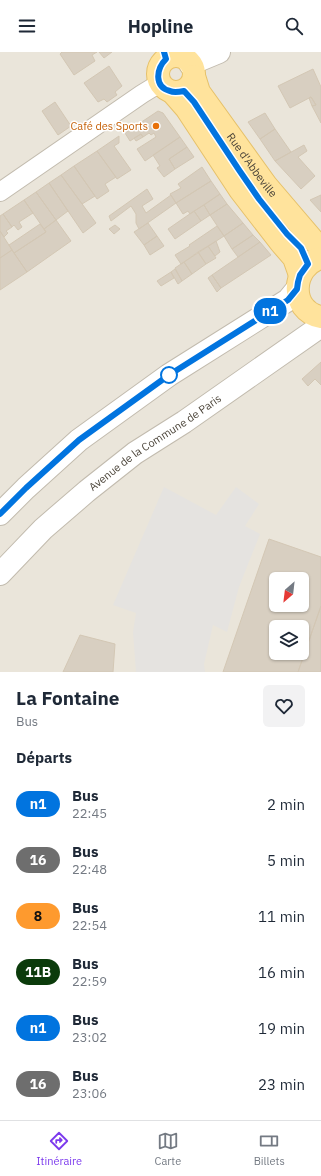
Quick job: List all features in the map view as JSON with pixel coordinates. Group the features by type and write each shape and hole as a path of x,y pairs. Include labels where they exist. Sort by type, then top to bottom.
{"main road":[{"name":"Rue d'Abbeville","path":"174,71 199,92 266,185 313,240 321,247"},
{"name":"Rue d'Abbeville","path":"174,71 186,108 240,190 281,243 307,271 301,303 311,313 321,317"}],"street":[{"path":"0,192 174,71 219,52"},
{"path":"0,514 26,488 79,440 169,375 288,300 307,271"},
{"name":"Avenue de la Commune de Paris","path":"0,574 43,529 87,491 136,453 184,422 321,326"}],"lane":[{"path":"282,228 301,248 307,271"}],"shaded area":[{"path":"0,52 321,52 321,672 0,672"},
{"path":"164,487 216,515 236,487 259,504 245,526 260,534 239,587 227,632 213,625 204,664 205,672 136,672 133,632 136,613 113,605"}],"building":[{"path":"62,52 97,52 92,55 95,61 74,75 60,54"},
{"path":"99,52 112,52 104,58"},
{"path":"109,66 122,86 115,92 117,95 107,102 104,99 98,102 84,83"},
{"path":"313,69 321,87 321,123 312,106 316,105 311,97 290,108 278,86"},
{"path":"311,97 316,105 312,106 309,98"},
{"path":"55,102 71,126 58,135 42,111"},
{"path":"158,111 163,113 180,137 145,161 137,149 156,137 154,133 151,135 149,133 143,137 141,134 130,141 125,133"},
{"path":"265,113 275,129 260,139 248,122"},
{"path":"275,129 291,152 275,161 260,139"},
{"path":"141,134 143,137 136,141 134,138"},
{"path":"119,136 119,143 114,146 131,170 117,179 97,151"},
{"path":"180,137 187,147 169,159 175,169 164,177 157,168 160,166 153,155"},
{"path":"304,145 307,151 298,157 315,176 301,189 275,161"},
{"path":"187,147 194,157 175,169 169,159"},
{"path":"97,151 116,177 105,184 109,191 97,199 74,166"},
{"path":"74,166 95,196 82,204 61,175"},
{"path":"202,167 211,181 176,203 170,194 181,188 178,184"},
{"path":"61,175 96,223 83,233 49,183"},
{"path":"211,181 220,194 190,214 188,211 183,214 176,203"},
{"path":"49,183 68,211 56,220 36,192"},
{"path":"147,189 153,199 142,206 146,213 171,195 176,203 139,229 136,223 136,214 131,206 111,221 109,216"},
{"path":"36,192 56,220 44,229 24,200"},
{"path":"220,194 227,204 210,215 204,205"},
{"path":"321,195 321,212 310,200"},
{"path":"24,200 33,213 19,222 22,227 18,230 14,225 12,227 3,214"},
{"path":"227,204 243,223 224,236 210,215"},
{"path":"204,205 210,215 201,221 194,211"},
{"path":"194,211 201,221 175,239 168,229"},
{"path":"3,214 12,227 6,231 8,233 4,237 0,231 0,216"},
{"path":"56,220 71,241 27,272 14,253 46,232 44,229"},
{"path":"148,223 157,236 144,245 134,232"},
{"path":"243,223 253,235 232,249 224,236"},
{"path":"40,224 46,232 14,253 9,245"},
{"path":"115,225 120,229 114,234 109,229"},
{"path":"217,226 224,236 181,264 175,255"},
{"path":"0,231 12,250 0,258"},
{"path":"253,235 260,242 238,257 232,249"},
{"path":"157,236 164,246 150,255 144,245"},
{"path":"216,241 220,252 215,256 208,246"},
{"path":"260,242 271,255 221,288 212,275"},
{"path":"208,246 216,258 206,264 198,252"},
{"path":"12,250 27,272 0,290 0,258"},
{"path":"198,252 206,264 192,274 184,262"},
{"path":"184,262 192,274 182,281 175,268"},
{"path":"175,269 182,281 178,284 171,272"},
{"path":"171,272 174,278 161,286 157,281"},
{"path":"212,275 221,288 217,292 208,278"},
{"path":"321,362 321,385 315,379 308,386 302,379"},
{"path":"269,539 321,557 321,606 309,640 309,620 269,620 269,660 302,660 298,672 223,672"},
{"path":"321,606 321,672 298,672 302,660 309,660 309,640"},
{"path":"80,635 115,644 113,672 63,672"}],"bus line":[{"name":"n1","path":"0,514 26,488 79,440 169,375 288,300 297,289 300,275 308,264 301,248 287,234 259,199 194,102 184,91 172,92 163,87 160,83 158,71 160,65 166,59 164,52"}],"place":[{"name":"Café des Sports","path":"156,126"}]}
